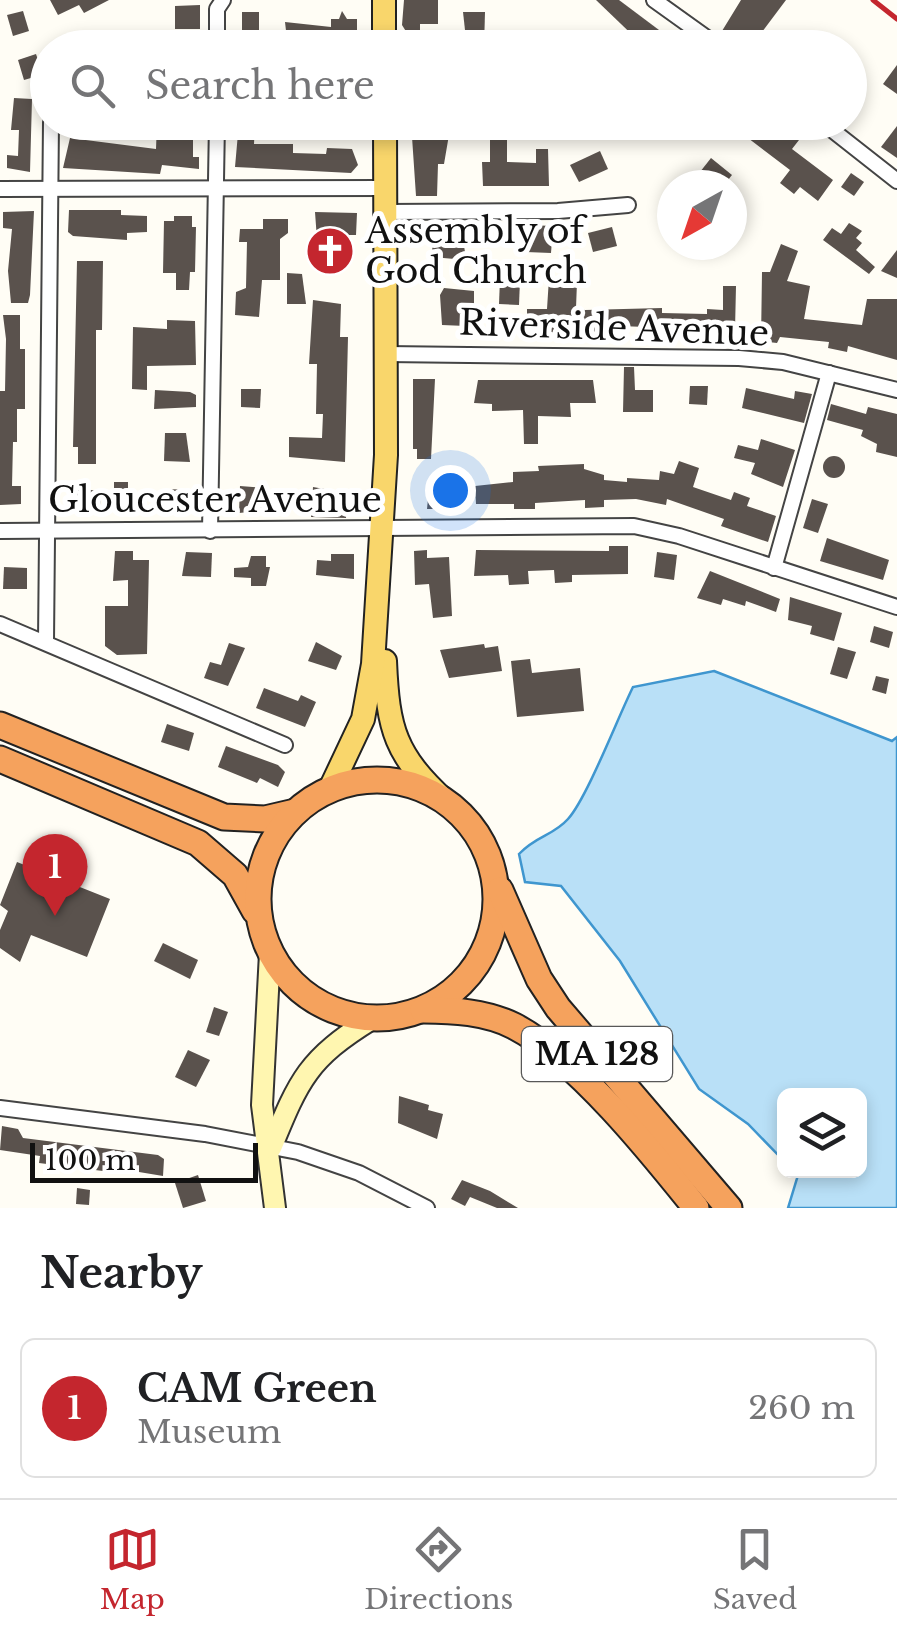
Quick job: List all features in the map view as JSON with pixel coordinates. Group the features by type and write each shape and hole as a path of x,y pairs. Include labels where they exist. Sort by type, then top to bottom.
{"highway":[{"name":"MA 128","path":"0,724 224,816 265,819 294,812 330,790 354,782 401,782 446,802 478,837 539,979 558,1008 729,1208"},
{"name":"MA 128","path":"0,759 198,844 235,876 259,920 270,952 303,994 324,1006 372,1019 423,1010 490,1016 528,1035 624,1123 696,1208"},
{"path":"259,920 262,867 273,840 294,812"},
{"path":"423,1010 460,986 480,959 494,920 495,880"}],"main road":[{"path":"384,0 384,30"},
{"path":"385,140 382,564 386,704 398,745 412,770 446,802"},
{"path":"330,790 363,719 371,688 382,564"},
{"path":"270,952 262,1105 275,1208"},
{"path":"270,1150 296,1088 314,1060 372,1019"}],"street":[{"path":"217,30 216,9 224,0"},
{"path":"654,0 696,30"},
{"path":"46,642 50,140"},
{"path":"210,531 217,140"},
{"path":"845,140 897,180"},
{"path":"0,188 385,188"},
{"path":"386,212 558,212 628,206"},
{"name":"Riverside Avenue","path":"386,354 739,358 897,390"},
{"path":"774,568 829,374"},
{"name":"Gloucester Avenue","path":"0,531 382,531 634,526 897,607"},
{"path":"0,624 285,745"},
{"path":"0,1108 205,1134 270,1150 298,1152 359,1173 426,1208"}],"water":[{"path":"714,671 892,741 897,737 897,1208 788,1208 797,1178 867,1178 867,1088 777,1088 777,1154 748,1124 699,1089 620,961 561,886 525,882 519,854 562,825 576,809 633,687"}],"building":[{"path":"50,0 109,0 84,13 79,5 58,15"},
{"path":"404,0 438,0 438,24 420,24 420,30 405,30"},
{"path":"596,0 619,0 659,30 627,30"},
{"path":"741,0 786,0 764,30 723,30"},
{"path":"200,5 200,29 175,29 175,6"},
{"path":"23,11 29,31 13,36 7,15"},
{"path":"342,11 347,19 357,19 357,30 286,30 285,22 331,27 331,19 339,19"},
{"path":"242,12 259,12 259,30 242,30"},
{"path":"463,12 485,12 484,30 465,30"},
{"path":"30,56 30,78 24,80 18,60"},
{"path":"897,65 897,94 883,84"},
{"path":"14,98 30,99 30,172 7,168 7,155 18,156 19,130 11,130"},
{"path":"897,126 897,158 881,147"},
{"path":"70,140 156,149 156,140 193,140 193,157 199,157 199,169 162,165 160,174 63,168"},
{"path":"237,140 293,144 293,153 326,154 327,148 352,149 358,165 351,173 235,167"},
{"path":"412,140 448,140 444,164 438,164 437,196 416,196"},
{"path":"490,140 507,140 507,162 536,163 536,149 548,149 549,186 483,186 482,162 490,162"},
{"path":"751,140 799,140 792,149 833,180 818,201 800,187 794,194 780,183 790,170"},
{"path":"600,151 608,169 579,182 570,165"},
{"path":"711,158 726,170 702,170"},
{"path":"851,173 864,182 854,196 841,187"},
{"path":"69,210 121,210 121,215 147,216 147,232 127,233 127,240 73,236 68,232"},
{"path":"34,211 28,303 11,303 8,271 12,229 3,228 3,212"},
{"name":"Assembly of God Church","path":"315,212 357,213 356,235 341,235 341,267 319,267"},
{"path":"174,216 192,216 192,227 196,227 195,272 190,272 189,290 176,290 176,273 163,273 164,221 174,221"},
{"path":"263,219 288,219 288,233 280,239 280,280 262,280 259,317 235,315 236,292 246,288 247,242 239,242 240,229 263,229"},
{"path":"849,223 862,231 856,238 862,243 856,250 875,267 869,274 823,240 832,228 841,234"},
{"path":"529,225 553,226 551,253 526,252"},
{"path":"612,227 617,246 593,252 588,233"},
{"path":"433,228 462,230 466,260 432,257"},
{"path":"781,244 798,251 787,281 810,286 804,319 862,325 867,299 897,299 897,360 848,346 847,352 828,348 829,342 780,337 777,343 761,341 762,272 770,272"},
{"path":"897,250 897,278 881,271"},
{"path":"77,261 103,261 102,330 96,330 96,464 78,464 78,447 73,447"},
{"path":"287,273 302,274 306,304 287,304"},
{"path":"549,278 577,282 576,308 585,310 662,308 662,313 707,314 707,309 723,310 723,286 736,286 735,330 618,326 618,331 527,333 527,309 547,309"},
{"path":"500,279 520,280 519,305 499,304"},
{"path":"444,288 474,291 474,306 466,306 466,326 442,325 440,295"},
{"path":"313,300 341,304 340,337 348,337 345,462 289,457 289,437 322,438 323,414 316,414 317,364 309,364"},
{"path":"3,315 20,315 20,349 25,349 25,409 17,409 17,442 13,442 12,486 21,486 21,504 0,505 0,391 5,391 6,339"},
{"path":"167,320 195,321 196,365 147,366 147,390 132,389 133,327 167,329"},
{"path":"624,367 634,367 635,390 653,390 653,412 623,412"},
{"path":"413,379 435,379 431,459 417,459 417,449 413,449"},
{"path":"478,380 593,380 596,403 570,403 571,417 538,416 538,444 524,444 523,410 492,411 492,404 474,403"},
{"path":"690,386 708,386 707,405 689,404"},
{"path":"746,388 794,399 795,391 812,394 804,423 742,408"},
{"path":"241,389 261,389 260,408 241,407"},
{"path":"155,390 190,392 196,395 196,407 154,409"},
{"path":"831,404 866,414 868,407 897,414 897,457 876,452 877,444 861,436 863,430 827,420"},
{"path":"165,433 186,433 190,462 164,461"},
{"path":"761,439 795,450 783,487 751,474 755,463 734,458 738,445 758,450"},
{"path":"834,456 842,459 842,475 834,478 826,475 823,467 826,459"},
{"path":"679,461 699,468 693,487 731,500 734,492 750,498 747,506 776,516 768,542 721,526 724,519 667,499 666,505 636,499 604,500 604,507 585,508 585,500 535,503 535,509 514,509 514,504 476,504 475,486 513,482 513,472 539,471 538,466 584,464 584,469 604,475 604,480 627,482 627,478 659,480 660,471 674,474"},
{"path":"430,479 443,479 446,509 427,509"},
{"path":"114,482 128,482 128,498 114,498"},
{"path":"240,486 268,488 267,510 239,513"},
{"path":"313,487 347,493 346,518 311,517"},
{"path":"71,488 101,491 100,510 69,507"},
{"path":"165,489 194,490 193,508 164,508"},
{"path":"812,499 828,504 818,533 803,528"},
{"path":"827,538 889,560 883,580 820,561"},
{"path":"609,546 628,546 628,574 572,575 572,582 555,583 554,570 528,571 529,584 509,585 508,575 474,576 476,550 609,551"},
{"path":"427,550 427,558 449,557 452,616 433,618 429,584 415,585 414,551"},
{"path":"115,551 133,551 133,560 149,560 147,654 117,655 105,646 105,606 128,606 128,580 113,581"},
{"path":"186,552 212,553 211,577 182,576"},
{"path":"657,552 677,555 674,580 654,577"},
{"path":"331,554 354,554 354,579 316,575 317,560 331,561"},
{"path":"251,556 266,556 266,567 270,567 266,586 251,586 251,578 234,577 234,568 248,567"},
{"path":"4,567 27,568 27,589 3,589"},
{"path":"710,571 780,599 776,612 746,601 745,606 723,599 721,605 697,598"},
{"path":"790,597 842,613 834,641 810,634 812,626 788,620"},
{"path":"874,626 893,632 889,648 870,642"},
{"path":"316,642 342,656 336,670 308,661"},
{"path":"229,643 245,648 228,686 204,678 210,662 221,665"},
{"path":"484,644 485,648 498,646 502,671 449,678 440,650"},
{"path":"838,647 856,652 847,679 830,674"},
{"path":"530,659 532,673 580,668 584,711 517,717 511,661"},
{"path":"876,676 889,679 886,694 872,690"},
{"path":"264,688 298,701 301,695 316,702 305,727 256,708"},
{"path":"167,724 194,733 189,751 161,742"},
{"path":"226,746 278,765 285,772 278,787 218,767"},
{"path":"17,862 110,899 87,957 31,935 20,962 0,948 0,930 8,911 0,905"},
{"path":"163,943 198,960 190,979 154,961"},
{"path":"214,1007 228,1012 219,1036 206,1032"},
{"path":"188,1050 210,1060 196,1087 175,1077"},
{"path":"399,1096 429,1105 428,1110 443,1114 437,1139 398,1123"},
{"path":"2,1126 18,1129 23,1138 158,1155 164,1159 163,1176 103,1166 103,1171 39,1163 40,1156 0,1150"},
{"path":"198,1175 206,1201 183,1208 175,1183"},
{"path":"462,1180 518,1208 497,1208 470,1197 465,1206 451,1199"},
{"path":"77,1188 90,1190 89,1205 76,1204"}],"railway":[{"path":"873,0 897,19"}],"place":[{"name":"Assembly of God Church","path":"330,251"},
{"name":"CAM Green","path":"55,916"}]}
